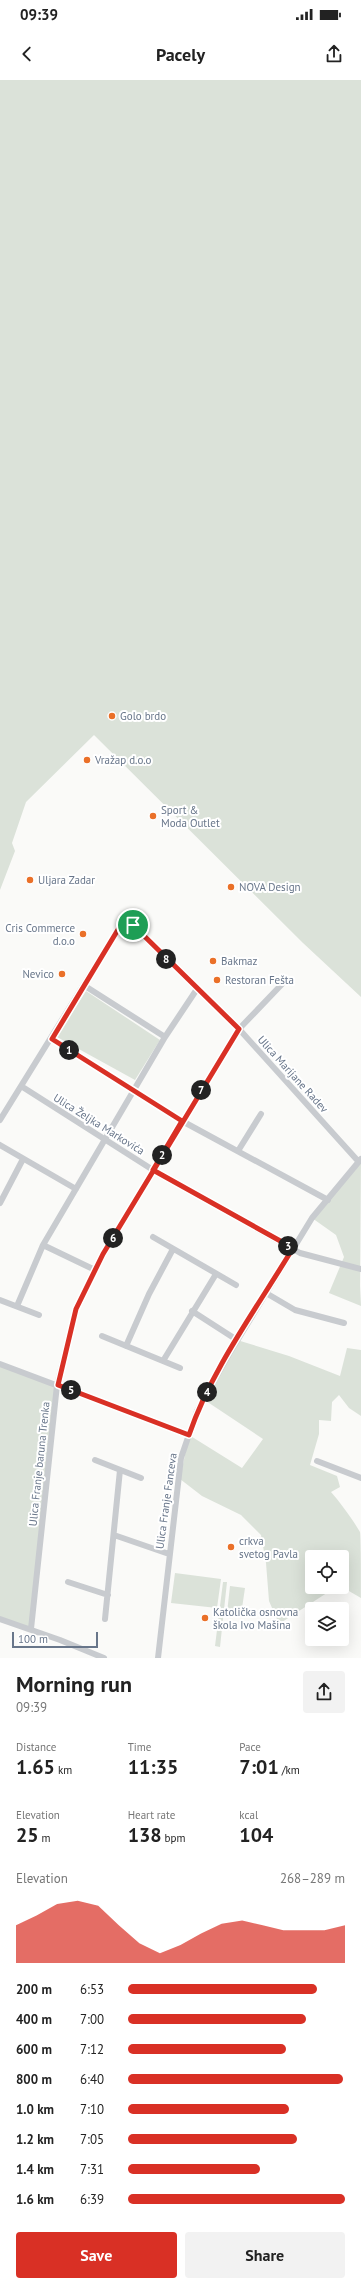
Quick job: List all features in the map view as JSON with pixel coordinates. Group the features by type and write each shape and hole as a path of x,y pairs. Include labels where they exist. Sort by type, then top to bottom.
{"street":[{"name":"Ulica Marijane Radev","path":"85,986 125,918 239,1029 360,1160"},
{"name":"Ulica Franje baruna Trenka","path":"31,1629 58,1385 76,1309 96,1270 153,1170 239,1029 284,982"},
{"path":"0,1120 85,986 165,1037"},
{"path":"17,1306 43,1245 165,1037 197,989"},
{"path":"52,1039 182,1121 328,1200"},
{"name":"Ulica Željka Markovića","path":"21,1086 153,1170 300,1253 361,1269"},
{"path":"238,1151 261,1114"},
{"path":"0,1145 76,1189"},
{"path":"0,1202 24,1159"},
{"name":"Ulica Franje Fanceva","path":"158,1658 169,1554 180,1479 181,1458 197,1412 237,1340 312,1218 360,1160"},
{"path":"153,1237 236,1285"},
{"path":"43,1245 96,1270"},
{"path":"126,1346 149,1294 173,1249"},
{"path":"163,1361 192,1311 216,1274"},
{"path":"266,1293 295,1310 344,1323"},
{"path":"0,1300 39,1314"},
{"path":"192,1311 237,1340"},
{"path":"102,1336 180,1368"},
{"path":"0,1364 189,1435"},
{"path":"95,1460 141,1478"},
{"path":"317,1462 361,1478"},
{"path":"105,1618 120,1470"},
{"path":"114,1535 169,1554"},
{"path":"68,1582 108,1595"},
{"path":"0,1619 31,1629 104,1658"}],"shaded area":[{"path":"0,80 361,80 361,997 303,943 94,735 26,802 12,843 15,851 0,890"},
{"path":"86,991 160,1040 135,1080 57,1037"},
{"path":"361,1159 361,1306 329,1293 344,1257 336,1235 312,1218"},
{"path":"237,1340 289,1356 340,1376 347,1348 361,1350 361,1416 349,1408 339,1395 332,1402 331,1421 319,1420 319,1434 310,1465 337,1476 340,1487 331,1492 360,1532 361,1598 349,1591 349,1550 305,1550 305,1594 325,1594 313,1602 305,1602 305,1607 279,1624 269,1601 266,1563 261,1535 241,1515 202,1496 180,1479 189,1435 242,1468 263,1439 203,1399"},
{"path":"0,1364 57,1385 31,1629 0,1619"},
{"path":"175,1573 221,1579 217,1608 171,1603"},
{"path":"223,1582 227,1582 220,1647 215,1646"},
{"path":"230,1586 245,1588 241,1615 227,1613"}],"place":[{"name":"Golo brdo","path":"112,716"},
{"name":"Vražap d.o.o","path":"87,760"},
{"name":"Sport & Moda Outlet","path":"153,816"},
{"name":"Uljara Zadar","path":"30,880"},
{"name":"NOVA Design","path":"231,887"},
{"name":"Cris Commerce d.o.o","path":"83,934"},
{"name":"Bakmaz","path":"213,961"},
{"name":"Nevico","path":"62,974"},
{"name":"Restoran Fešta","path":"217,980"},
{"name":"crkva svetog Pavla","path":"231,1547"},
{"name":"Katolička osnovna škola Ivo Mašina","path":"205,1618"}],"route":[{"path":"133,925 125,918 52,1039 182,1121 153,1170 293,1248 229,1354 197,1412 189,1435 58,1385 76,1309 103,1254 182,1121 239,1029 133,925"}]}
